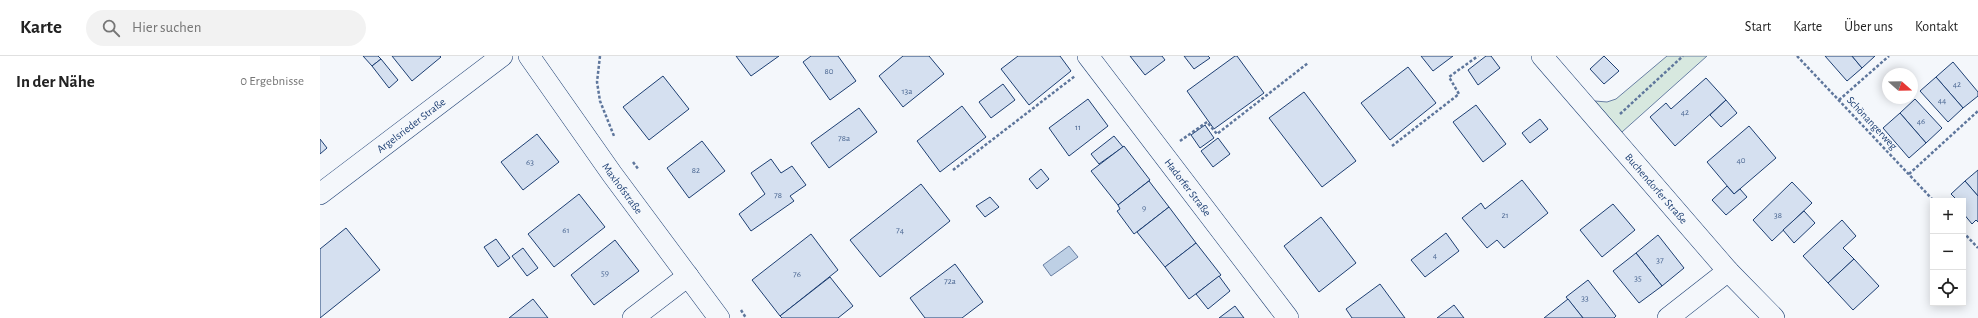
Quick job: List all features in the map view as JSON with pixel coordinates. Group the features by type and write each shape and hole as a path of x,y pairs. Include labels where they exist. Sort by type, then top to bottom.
{"street":[{"name":"Argelsrieder Straße","path":"320,194 502,56"},
{"name":"Maxhofstraße","path":"529,56 719,318"},
{"name":"Buchendorfer Straße","path":"1542,56 1728,271 1774,318"},
{"name":"Hadorfer Straße","path":"1090,59 1288,318"},
{"path":"1668,318 1728,271"},
{"path":"633,318 688,276"}],"path":[{"path":"600,56 597,82 600,101 614,137"},
{"path":"1392,146 1459,94 1449,77 1478,56"},
{"path":"1604,128 1683,56"},
{"name":"Schönangerweg","path":"1797,56 1931,198"},
{"path":"1839,100 1889,56"},
{"path":"954,170 1090,59"},
{"path":"1163,153 1207,122 1217,134 1308,63"},
{"path":"1909,174 1978,111"},
{"path":"1965,234 1978,247"}],"shaded area":[{"path":"1667,56 1707,56 1622,132 1595,101 1607,102 1616,99"}],"water":[{"path":"1069,246 1078,257 1051,276 1043,265"}],"building":[{"path":"363,56 378,56 381,59 372,66"},
{"path":"392,56 440,56 441,57 412,81"},
{"path":"736,56 779,56 751,76"},
{"path":"811,56 838,56 856,81 830,100 803,62"},
{"path":"903,56 929,56 944,74 903,107 879,76"},
{"path":"1018,56 1060,56 1071,71 1029,105 1001,69"},
{"path":"1130,56 1162,56 1165,60 1145,75"},
{"path":"1184,56 1208,56 1210,58 1194,69"},
{"path":"1237,56 1264,93 1214,129 1187,91"},
{"path":"1421,56 1453,56 1433,71"},
{"path":"1486,56 1491,56 1500,68 1478,85 1468,70"},
{"path":"1604,56 1619,71 1604,84 1590,69"},
{"path":"1825,56 1852,56 1862,68 1847,81"},
{"path":"1852,56 1875,56 1862,68"},
{"path":"381,59 398,80 389,88 372,66"},
{"path":"1953,62 1978,92 1978,96 1963,108 1936,77"},
{"path":"1408,67 1436,103 1390,140 1361,103"},
{"path":"663,76 689,109 649,140 623,107"},
{"path":"1936,77 1963,108 1948,122 1920,91"},
{"path":"1706,78 1726,100 1675,146 1650,117 1666,103 1671,109"},
{"path":"1003,84 1015,100 991,118 979,102"},
{"path":"1304,92 1356,161 1322,187 1269,118"},
{"path":"1088,99 1108,126 1069,156 1049,128"},
{"path":"1726,100 1737,113 1721,127 1710,115"},
{"path":"1918,102 1942,128 1926,143 1900,113 1910,104 1918,104"},
{"path":"1476,105 1506,144 1483,162 1453,122"},
{"path":"962,106 986,137 940,172 917,141"},
{"path":"859,108 877,132 829,168 811,143"},
{"path":"1900,113 1926,143 1909,158 1883,128"},
{"path":"1540,119 1548,129 1530,143 1522,133"},
{"path":"1205,125 1214,138 1200,148 1191,135"},
{"path":"1749,126 1776,158 1734,194 1707,162"},
{"path":"537,134 559,162 523,190 501,162"},
{"path":"1114,136 1123,147 1099,164 1091,154"},
{"path":"1218,138 1230,154 1213,167 1201,151"},
{"path":"320,139 327,148 320,154"},
{"path":"702,141 725,171 689,198 667,168"},
{"path":"1124,146 1150,180 1118,205 1091,171"},
{"path":"771,159 781,173 792,166 806,185 790,196 794,201 751,231 739,214 765,194 751,173"},
{"path":"1041,169 1049,179 1037,189 1029,179"},
{"path":"1978,170 1978,196 1965,181"},
{"path":"1522,180 1548,213 1504,248 1497,240 1487,248 1462,218 1481,203 1485,209"},
{"path":"1149,181 1169,207 1134,234 1117,211 1120,209 1118,205"},
{"path":"1965,181 1978,196 1978,222 1976,220 1972,224 1966,217 1966,198 1955,198 1951,194"},
{"path":"1792,182 1812,203 1772,241 1753,220"},
{"path":"921,184 950,221 880,277 850,240"},
{"path":"1727,186 1734,194 1740,189 1747,197 1726,215 1712,200"},
{"path":"579,194 605,227 554,267 528,234"},
{"path":"990,197 999,207 985,217 976,206"},
{"path":"1613,204 1635,230 1602,257 1580,230"},
{"path":"1169,207 1196,243 1165,267 1137,232"},
{"path":"1804,211 1815,223 1794,243 1783,230"},
{"path":"1321,217 1356,263 1319,292 1284,246"},
{"path":"1842,220 1856,236 1843,248 1854,259 1828,283 1803,256"},
{"path":"346,228 380,270 320,318 320,249"},
{"path":"1446,233 1459,251 1425,277 1411,260"},
{"path":"811,234 838,270 780,316 752,280"},
{"path":"1658,235 1684,268 1662,286 1636,253"},
{"path":"496,239 510,258 498,267 484,247"},
{"path":"615,240 639,271 594,305 571,275"},
{"path":"1196,243 1221,275 1189,299 1165,267"},
{"path":"523,248 538,268 527,276 512,256"},
{"path":"1636,253 1662,286 1639,303 1613,271"},
{"path":"1854,259 1879,286 1853,310 1828,283"},
{"path":"955,264 983,302 962,318 925,318 910,298"},
{"path":"1219,276 1230,291 1208,309 1196,294"},
{"path":"830,277 853,306 838,318 782,318 780,316"},
{"path":"1588,280 1616,316 1614,318 1583,318 1566,297"},
{"path":"1380,284 1405,318 1352,318 1346,309"},
{"path":"533,299 548,318 509,318"},
{"path":"1568,299 1583,318 1544,318"},
{"path":"1454,305 1464,318 1437,318"},
{"path":"1235,306 1244,318 1219,318"}]}
